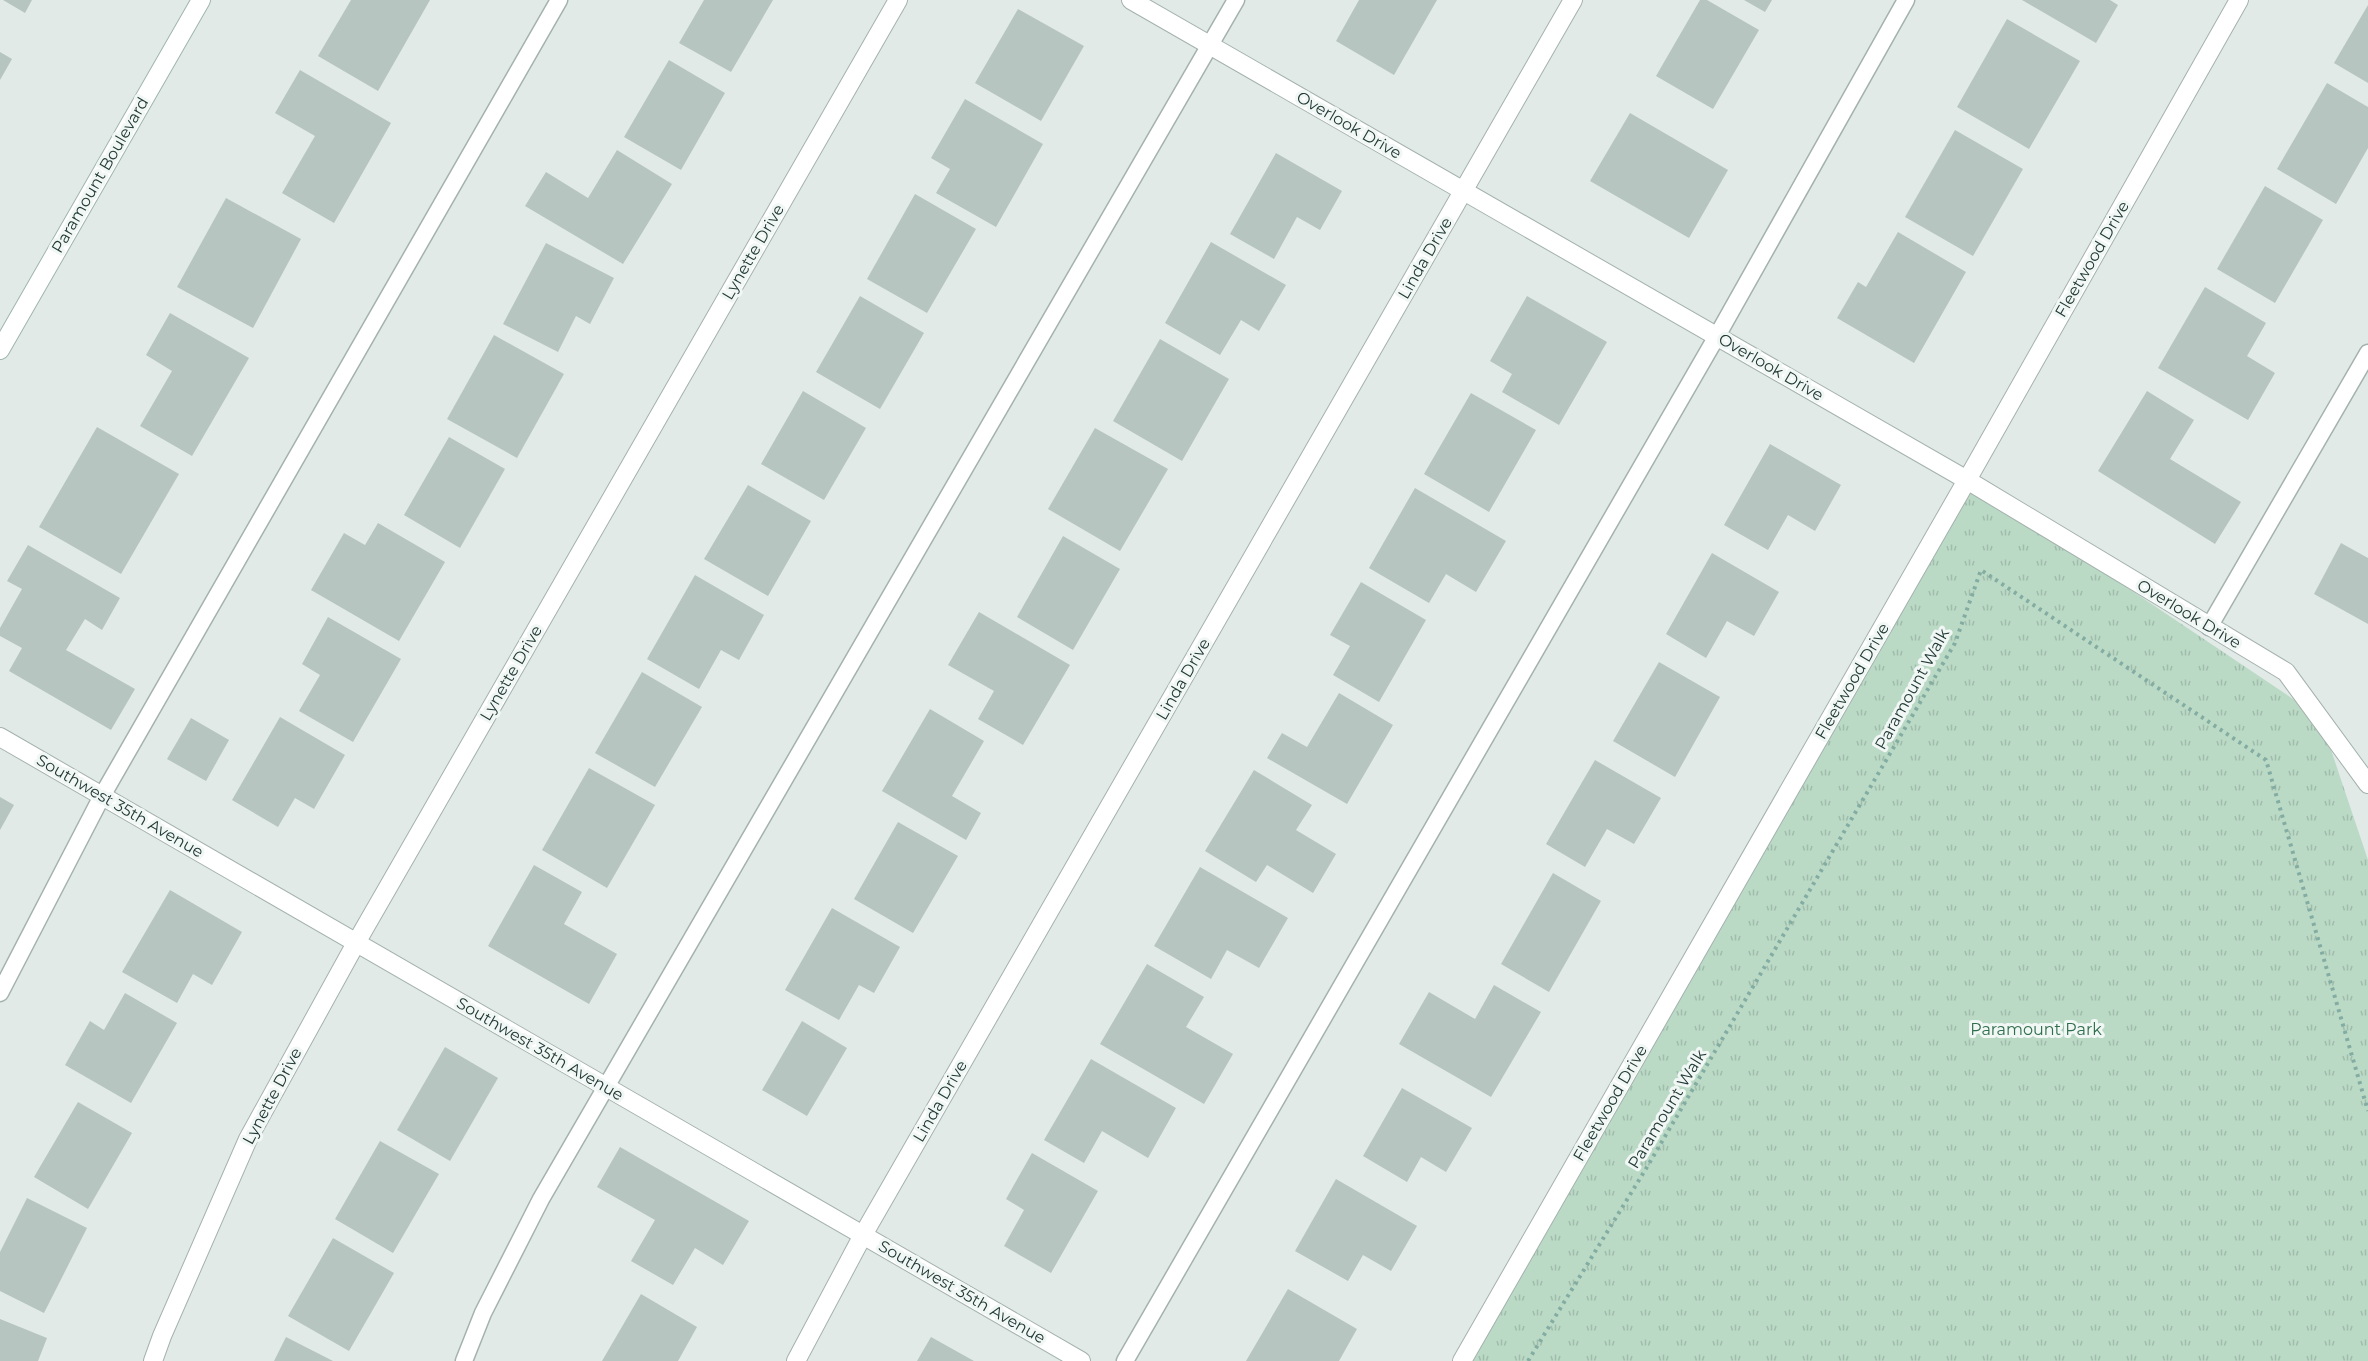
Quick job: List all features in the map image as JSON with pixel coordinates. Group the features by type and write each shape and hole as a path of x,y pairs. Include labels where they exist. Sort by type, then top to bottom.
{"street":[{"name":"Paramount Boulevard","path":"0,350 201,0"},
{"name":"Lynette Drive","path":"153,1361 248,1139 356,943 898,0"},
{"name":"Overlook Drive","path":"1131,0 1967,480 2286,672 2368,784"},
{"name":"Linda Drive","path":"796,1361 863,1235 1573,0"},
{"name":"Fleetwood Drive","path":"1462,1361 2239,0"},
{"name":"Southwest 35th Avenue","path":"0,737 1081,1361"}],"lane":[{"path":"0,993 102,796 559,0"},
{"path":"464,1361 483,1313 536,1210 1236,0"},
{"path":"1125,1361 1716,336 1906,0"},
{"path":"2209,627 2368,353"}],"path":[{"name":"Paramount Walk","path":"1527,1361 1647,1167 1954,643 1981,570 2265,760 2368,1111"}],"green space":[{"name":"Paramount Park","path":"1967,480 2320,717 2368,860 2368,1361 1466,1361"}],"building":[{"path":"3,0 32,0 25,13"},
{"path":"351,0 430,0 378,91 318,56"},
{"path":"704,0 773,0 731,72 679,43"},
{"path":"1359,0 1437,0 1394,75 1336,41"},
{"path":"1700,0 1707,0 1759,30 1713,109 1656,76"},
{"path":"1744,0 1772,0 1765,12"},
{"path":"2022,0 2110,0 2118,5 2096,43"},
{"path":"2368,5 2368,83 2334,63"},
{"path":"1018,9 1084,46 1041,121 975,83"},
{"path":"2007,19 2080,61 2029,149 1957,107"},
{"path":"0,52 12,59 0,80"},
{"path":"669,60 725,93 681,170 624,137"},
{"path":"300,70 391,123 334,223 282,193 315,136 275,113"},
{"path":"2327,83 2368,107 2368,148 2336,204 2277,169"},
{"path":"965,99 1043,144 996,227 936,193 950,169 931,158"},
{"path":"1630,113 1728,170 1689,238 1590,181"},
{"path":"1955,130 2023,169 1973,256 1905,217"},
{"path":"617,150 672,184 623,264 525,206 546,172 588,198"},
{"path":"1276,153 1342,191 1320,230 1297,217 1274,259 1230,234"},
{"path":"2265,186 2323,220 2275,303 2217,269"},
{"path":"915,194 976,229 927,313 867,279"},
{"path":"226,198 301,239 253,328 177,287"},
{"path":"1898,232 1966,272 1914,363 1837,318 1858,282 1866,287"},
{"path":"1211,242 1286,285 1259,331 1241,320 1220,355 1165,323"},
{"path":"546,243 614,278 590,324 576,316 558,352 503,324"},
{"path":"2205,287 2266,323 2247,356 2275,373 2248,420 2158,368"},
{"path":"860,296 924,333 880,409 816,372"},
{"path":"1527,296 1607,342 1559,425 1502,392 1512,374 1490,361"},
{"path":"170,313 249,358 192,456 140,426 172,371 146,355"},
{"path":"494,335 564,374 517,458 447,419"},
{"path":"1160,339 1229,379 1182,461 1113,421"},
{"path":"803,391 866,428 824,500 761,464"},
{"path":"2147,391 2194,420 2170,459 2241,502 2215,544 2098,471"},
{"path":"1471,393 1536,430 1489,512 1424,474"},
{"path":"97,427 179,474 121,574 39,527"},
{"path":"1095,428 1168,469 1120,551 1048,509"},
{"path":"449,437 505,469 460,548 404,515"},
{"path":"1770,444 1841,485 1815,531 1788,515 1768,550 1724,525"},
{"path":"748,485 811,521 768,596 704,559"},
{"path":"1415,488 1506,541 1476,592 1446,574 1429,603 1369,568"},
{"path":"378,523 445,562 399,641 311,590 344,533 365,545"},
{"path":"1063,536 1120,569 1073,650 1017,617"},
{"path":"2341,543 2368,558 2368,624 2314,594"},
{"path":"28,545 120,598 102,630 85,619 66,650 135,689 111,730 9,671 22,648 0,636 0,628 22,589 7,581"},
{"path":"1712,553 1779,592 1754,636 1727,621 1706,658 1666,634"},
{"path":"695,575 764,615 739,660 721,650 699,689 647,659"},
{"path":"1361,582 1426,620 1379,702 1333,675 1350,646 1330,635"},
{"path":"979,612 1070,665 1023,745 978,719 994,691 948,665"},
{"path":"328,617 401,659 353,742 299,711 320,675 302,664"},
{"path":"1659,662 1720,697 1675,777 1613,741"},
{"path":"642,672 702,707 655,787 595,753"},
{"path":"1339,693 1393,725 1347,804 1267,758 1282,733 1307,747"},
{"path":"930,709 984,741 952,796 981,813 966,840 882,791"},
{"path":"280,717 345,755 314,809 295,798 278,827 232,800"},
{"path":"191,718 229,740 206,781 167,759"},
{"path":"1595,760 1661,798 1634,844 1607,829 1585,867 1546,844"},
{"path":"589,768 655,805 607,888 542,850"},
{"path":"1254,770 1312,805 1296,830 1336,854 1313,893 1267,865 1256,882 1205,851"},
{"path":"0,797 14,805 0,830"},
{"path":"898,822 958,856 913,933 854,899"},
{"path":"534,865 582,892 564,924 617,954 589,1004 488,946"},
{"path":"1200,867 1288,918 1259,968 1227,950 1211,979 1154,946"},
{"path":"1553,873 1601,901 1549,992 1501,964"},
{"path":"170,890 242,932 212,985 193,974 177,1003 122,972"},
{"path":"832,908 900,947 874,993 859,985 839,1020 785,990"},
{"path":"1147,964 1204,997 1186,1027 1233,1054 1204,1104 1100,1044"},
{"path":"1494,985 1541,1012 1491,1097 1399,1044 1429,992 1475,1019"},
{"path":"125,993 177,1023 131,1103 65,1065 90,1021 104,1030"},
{"path":"802,1021 847,1048 807,1116 762,1090"},
{"path":"445,1047 498,1078 450,1161 397,1130"},
{"path":"1091,1059 1176,1108 1148,1158 1102,1131 1084,1163 1044,1140"},
{"path":"1402,1088 1472,1128 1446,1172 1421,1157 1407,1182 1363,1156"},
{"path":"78,1102 132,1133 88,1209 34,1177"},
{"path":"380,1141 439,1174 393,1253 335,1219"},
{"path":"620,1147 749,1221 723,1265 695,1248 673,1285 631,1261 655,1220 597,1187"},
{"path":"1032,1153 1098,1191 1051,1273 1004,1246 1024,1210 1006,1199"},
{"path":"1336,1179 1417,1226 1391,1271 1363,1255 1348,1281 1295,1251"},
{"path":"27,1198 87,1228 44,1313 0,1291 0,1252"},
{"path":"333,1238 394,1273 349,1351 288,1316"},
{"path":"1288,1289 1357,1329 1339,1361 1246,1361"},
{"path":"641,1294 697,1327 678,1361 602,1361"},
{"path":"0,1319 47,1338 38,1361 0,1361"},
{"path":"286,1337 333,1361 274,1361"},
{"path":"931,1337 974,1361 917,1361"}]}
